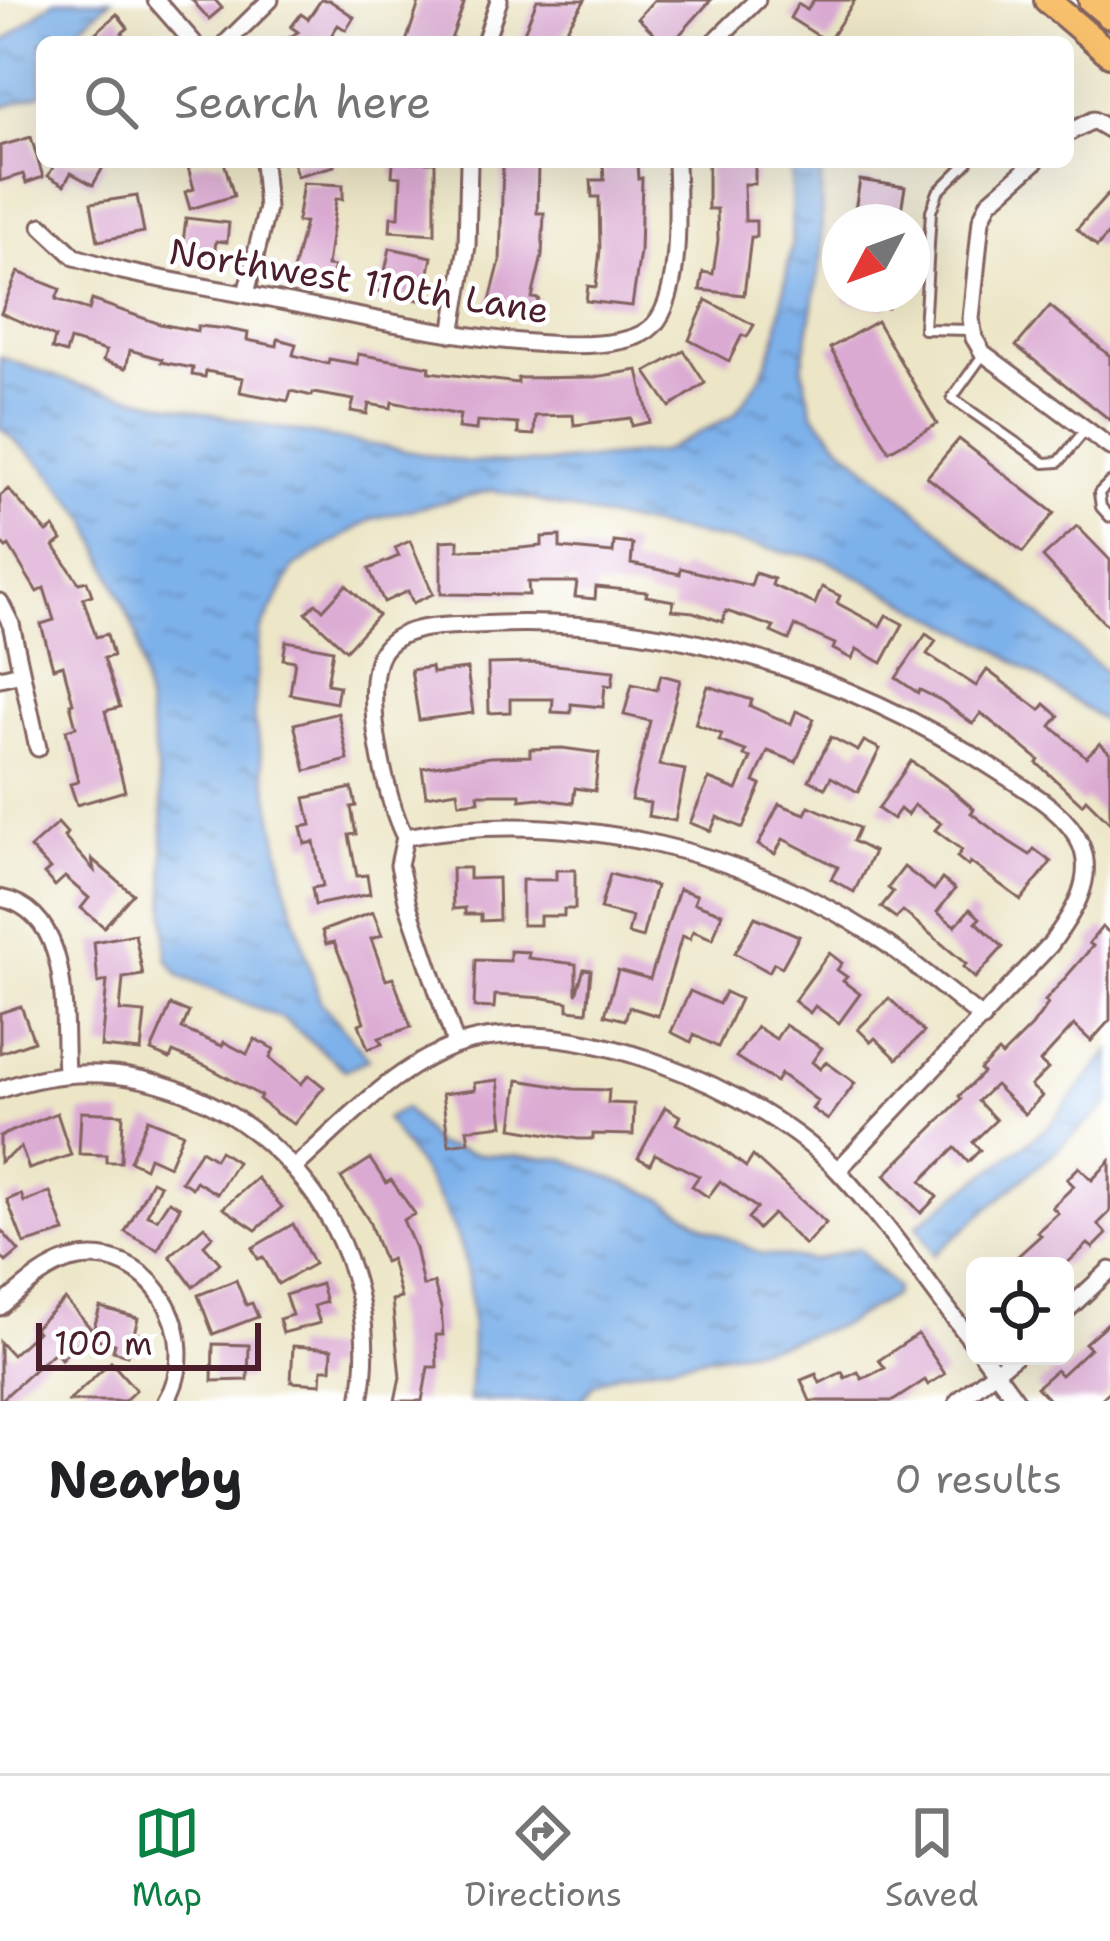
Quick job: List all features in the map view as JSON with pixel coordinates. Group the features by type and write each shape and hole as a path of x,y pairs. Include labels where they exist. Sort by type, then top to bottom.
{"main road":[{"path":"1047,0 1110,54"},
{"path":"1091,0 1110,16"}],"street":[{"path":"156,0 189,36"},
{"path":"233,36 269,0"},
{"path":"486,36 499,0"},
{"path":"720,36 757,0"},
{"path":"1074,126 1093,120 1110,130"},
{"path":"247,294 267,208 264,168"},
{"path":"452,334 466,246 469,168"},
{"name":"Northwest 110th Lane","path":"42,226 75,257 122,272 452,334 582,345 647,332 662,316 678,228 676,168"},
{"path":"1028,168 989,202 981,220 973,330 983,353 1110,447"},
{"path":"0,602 11,624 38,748"},
{"path":"456,1045 399,865 405,838 392,814 372,690 383,650 410,632 513,622 588,625 682,640 776,664 945,736 1063,819 1081,846 1085,874 1076,908 1050,945 838,1170"},
{"path":"0,678 21,673"},
{"path":"405,838 442,830 515,828 588,833 739,868 809,899 881,940 983,1019"},
{"path":"0,898 30,911 59,960 66,1072"},
{"path":"295,1167 373,1096 456,1045 513,1037 575,1040 638,1054 750,1103 838,1170 966,1334"},
{"path":"0,1090 66,1072 121,1075 172,1087 216,1105 263,1138 295,1167 347,1251 365,1341 360,1401"},
{"path":"0,1307 41,1273 73,1259 107,1260 140,1272 160,1292 178,1323 181,1356 175,1387 166,1401"},
{"path":"1074,1304 1110,1270"},
{"path":"991,1365 1017,1401"},
{"path":"958,1401 1005,1365"}],"lane":[{"path":"962,168 938,192 931,211 924,329 973,330"},
{"path":"983,353 952,398 1045,463 1059,462 1086,429"},
{"path":"1110,482 1100,493 1101,507 1110,517"}],"water":[{"path":"55,0 111,0 70,36 36,36 36,96 0,108 0,45"},
{"path":"791,168 821,168 822,253 802,368 813,413 841,445 1110,676 1110,725 993,647 824,559 589,514 493,490 372,519 294,567 260,632 254,718 287,889 320,1001 369,1059 345,1070 284,1019 181,977 167,958 162,804 137,636 88,520 48,470 0,427 0,357 80,385 267,426 467,462 546,463 661,452 734,415 762,375 776,338 792,241"},
{"path":"1110,1051 1110,1102 934,1255 917,1225 1048,1127"},
{"path":"405,1108 436,1145 476,1154 565,1159 659,1197 707,1228 762,1254 813,1260 858,1248 896,1288 893,1296 842,1325 779,1344 618,1373 593,1385 581,1401 469,1401 471,1312 464,1259 441,1204 386,1119"}],"building":[{"path":"192,0 215,0 222,8 209,19"},
{"path":"321,0 329,0 354,17 346,30 338,25 331,36 292,36 298,32 291,27 301,14 308,19"},
{"path":"420,0 464,4 452,36 408,36"},
{"path":"537,0 585,0 562,36 522,36"},
{"path":"654,0 711,0 678,36 657,36 638,18"},
{"path":"814,0 855,0 832,36 818,36 790,18 798,4 807,10"},
{"path":"117,14 128,28 122,33 125,36 92,36"},
{"path":"31,137 36,168 43,177 26,183 23,174 0,181 0,146"},
{"path":"53,168 103,168 93,185 71,173 64,185 48,176"},
{"path":"188,168 226,168 234,196 190,209 185,192 194,189"},
{"path":"295,168 327,168 297,176"},
{"path":"393,168 435,168 435,234 390,231 391,217 399,217 401,177 392,176"},
{"path":"503,168 538,168 537,213 544,213 542,256 532,298 539,299 536,314 489,304 500,261"},
{"path":"603,168 637,168 638,179 642,178 640,252 632,306 586,301 588,286 596,287 600,250 599,197 592,197 591,180 604,180"},
{"path":"708,168 755,168 755,184 744,184 745,221 756,221 756,237 751,237 744,295 700,290 703,272 713,274 718,240 717,209 708,209"},
{"path":"860,180 905,187 902,204 856,204"},
{"path":"303,183 343,185 343,199 336,199 327,266 334,267 330,288 291,279 305,222 297,222"},
{"path":"1110,192 1110,232 1097,247 1077,229"},
{"path":"137,196 144,232 98,241 91,203"},
{"path":"186,218 229,223 227,242 216,241 213,263 181,259"},
{"path":"390,248 432,257 423,301 375,290 378,275 384,276"},
{"path":"18,272 60,289 56,299 89,310 92,300 160,324 197,331 198,326 227,329 248,333 247,340 277,346 278,339 296,344 293,355 328,364 329,359 357,364 358,354 430,367 429,372 518,383 518,378 595,377 638,370 650,422 632,426 631,418 574,425 573,415 535,416 534,435 518,434 518,424 477,421 476,430 458,428 460,415 392,402 391,408 369,404 367,414 351,411 354,400 291,391 288,401 240,392 243,378 206,371 205,377 192,375 193,368 130,350 126,368 103,361 106,351 70,340 66,353 52,349 55,337 1,313"},
{"path":"706,300 754,325 747,337 742,335 729,361 689,340"},
{"path":"1050,306 1110,356 1110,420 1016,346"},
{"path":"877,321 937,424 889,451 830,348"},
{"path":"684,351 705,383 670,407 646,372"},
{"path":"959,439 1054,513 1023,552 927,477"},
{"path":"8,489 47,532 54,527 62,540 54,546 79,583 87,581 92,595 83,598 96,637 107,634 113,656 104,658 120,707 105,711 125,791 77,805 70,784 78,782 66,730 76,727 73,703 63,665 53,668 41,624 54,620 44,588 37,592 9,546 0,542 0,496"},
{"path":"1077,526 1110,560 1110,629 1043,557"},
{"path":"560,536 560,548 613,553 614,542 633,544 631,564 680,574 681,568 751,586 755,573 815,604 822,587 840,596 837,603 880,626 886,615 903,624 882,663 857,649 852,659 833,649 835,644 795,626 789,640 771,632 774,627 726,611 723,622 672,610 674,601 646,596 647,592 596,587 595,599 575,597 577,582 528,582 529,595 441,594 441,541 458,540 458,550 510,549 542,546 542,537"},
{"path":"410,541 433,594 413,603 408,591 384,602 369,569 399,556 395,548"},
{"path":"346,585 378,615 346,650 306,613 316,603 323,610"},
{"path":"926,634 936,641 927,654 976,686 987,670 1040,710 1045,704 1059,716 1051,726 1086,757 1100,743 1110,753 1110,823 1086,799 1082,804 1039,760 981,713 973,724 942,701 896,678"},
{"path":"286,641 333,650 327,684 339,686 336,703 290,694 295,661 283,659"},
{"path":"536,663 614,671 612,686 605,685 603,707 571,704 571,713 552,712 553,699 510,699 510,712 489,713 488,664"},
{"path":"431,667 432,673 467,669 473,713 419,720 411,670"},
{"path":"661,675 680,680 659,765 685,770 675,821 648,816 650,803 631,800 650,721 624,715 632,684 657,690"},
{"path":"708,686 752,700 750,706 791,724 796,711 814,719 796,762 768,751 754,782 761,785 743,828 717,817 711,831 690,823 709,779 737,790 751,758 744,756 746,751 719,741 722,734 695,724"},
{"path":"338,713 348,760 306,771 294,724"},
{"path":"831,737 858,751 864,741 880,749 858,792 831,777 825,788 809,780"},
{"path":"562,748 599,753 595,791 575,788 573,803 520,800 520,794 478,794 479,801 459,803 457,791 426,796 422,768"},
{"path":"911,761 1008,841 1030,855 1034,849 1051,862 1021,900 957,857 962,850 935,830 941,823 914,805 907,815 900,809 893,819 878,809"},
{"path":"352,788 356,834 349,835 357,876 367,875 370,894 315,905 312,888 323,886 314,842 305,844 301,827 311,825 305,798"},
{"path":"779,804 805,814 809,806 859,828 853,841 874,852 854,892 831,879 838,867 783,839 775,854 758,845"},
{"path":"58,823 67,833 64,837 94,870 92,859 133,894 104,927 81,908 89,898 65,877 55,886 44,874 50,869 30,848"},
{"path":"904,867 934,890 942,879 955,889 937,912 955,926 970,909 980,918 976,922 1003,947 975,978 963,967 966,964 903,911 896,918 881,907"},
{"path":"452,868 469,868 469,879 498,878 499,920 481,921 481,914 453,909"},
{"path":"556,870 575,870 575,909 564,909 564,916 540,916 540,925 522,925 522,880 556,880"},
{"path":"610,874 656,886 642,938 628,934 632,917 600,909"},
{"path":"679,889 697,895 694,903 722,913 713,939 693,931 690,939 682,936 658,1016 629,1007 625,1020 605,1015 618,970 650,979"},
{"path":"373,912 382,935 371,939 386,980 393,978 411,1027 379,1038 382,1044 368,1049 347,973 334,942 326,944 322,931"},
{"path":"755,917 799,936 782,967 774,963 769,972 735,953"},
{"path":"1102,927 1110,933 1110,1020 1091,1041 1074,1025 1040,1062 1048,1069 1031,1086 1042,1096 1025,1114 995,1085 978,1101 996,1120 973,1142 980,1150 968,1162 955,1148 921,1181 937,1197 921,1213 885,1175 961,1099 983,1073 980,1070 1032,1026 1048,1004 1045,1001 1093,946 1089,943"},
{"path":"135,934 143,975 123,978 120,1011 145,1013 141,1051 101,1047 107,981 98,983 94,942"},
{"path":"510,951 576,964 576,994 584,969 591,970 587,1012 568,1010 568,1002 495,995 494,1008 474,1007 476,960 510,961"},
{"path":"829,953 842,963 837,970 847,977 843,981 860,994 839,1023 815,1006 810,1013 794,1001"},
{"path":"690,991 719,1004 725,992 740,999 718,1047 694,1035 691,1042 671,1032"},
{"path":"889,998 924,1032 897,1059 858,1029"},
{"path":"171,1005 189,1012 182,1029 247,1054 255,1039 274,1049 270,1058 301,1084 309,1075 324,1087 294,1124 261,1096 206,1066 173,1052 170,1059 151,1051"},
{"path":"21,1006 34,1041 0,1053 0,1013"},
{"path":"785,1025 822,1048 812,1062 820,1069 826,1062 855,1083 828,1120 812,1109 818,1101 781,1074 776,1082 736,1057 757,1027 776,1039"},
{"path":"498,1080 503,1125 467,1129 469,1142 449,1145 442,1094 475,1090 474,1083"},
{"path":"518,1080 609,1090 608,1103 634,1104 633,1135 593,1134 593,1139 578,1139 512,1128"},
{"path":"665,1107 680,1116 676,1124 746,1167 753,1156 826,1223 805,1245 773,1214 758,1229 748,1218 757,1208 720,1181 708,1197 692,1186 699,1176 655,1154 650,1164 638,1158"},
{"path":"81,1112 123,1114 121,1162 106,1162 106,1155 79,1154"},
{"path":"57,1113 71,1155 29,1169 21,1147 0,1162 0,1136"},
{"path":"148,1119 183,1133 169,1166 149,1157 145,1168 130,1161"},
{"path":"201,1150 215,1159 220,1151 237,1162 217,1194 196,1181 192,1188 181,1181"},
{"path":"370,1159 415,1214 403,1220 423,1286 434,1283 441,1308 443,1335 436,1335 437,1367 428,1367 422,1401 395,1401 400,1377 392,1300 401,1298 391,1259 384,1262 369,1221 341,1178"},
{"path":"1110,1161 1110,1212 1098,1224 1107,1234 1074,1257 1017,1257 1058,1213 1052,1207 1074,1186 1067,1179 1079,1167 1092,1180"},
{"path":"257,1178 282,1207 256,1230 223,1208"},
{"path":"152,1181 160,1185 147,1215 157,1219 169,1201 180,1207 158,1250 125,1232"},
{"path":"50,1192 65,1232 24,1244 7,1200 21,1194 24,1202"},
{"path":"293,1224 314,1264 278,1284 263,1257 258,1259 252,1248"},
{"path":"204,1226 213,1236 204,1245 220,1263 193,1287 170,1256"},
{"path":"0,1229 19,1251 6,1262 0,1255"},
{"path":"236,1280 246,1305 252,1303 258,1317 213,1334 198,1295"},
{"path":"321,1284 326,1302 314,1306 320,1323 283,1333 279,1319 292,1315 285,1295"},
{"path":"65,1299 93,1331 100,1307 138,1318 134,1333 144,1335 139,1350 129,1348 127,1355 113,1351 115,1344 86,1336 61,1359 55,1351 0,1401 0,1342 12,1355"},
{"path":"1110,1321 1110,1391 1099,1401 1050,1401 1037,1387 1056,1370 1061,1375 1074,1365 1090,1348 1085,1343"},
{"path":"918,1334 945,1374 928,1385 925,1380 893,1401 810,1401 801,1380 816,1374 820,1383 842,1372 845,1378 858,1372 862,1379 885,1368 879,1360"},
{"path":"213,1344 249,1345 248,1380 212,1381"},
{"path":"293,1346 332,1349 331,1369 322,1369 321,1384 291,1382"},
{"path":"111,1362 136,1390 124,1401 69,1401"}]}
